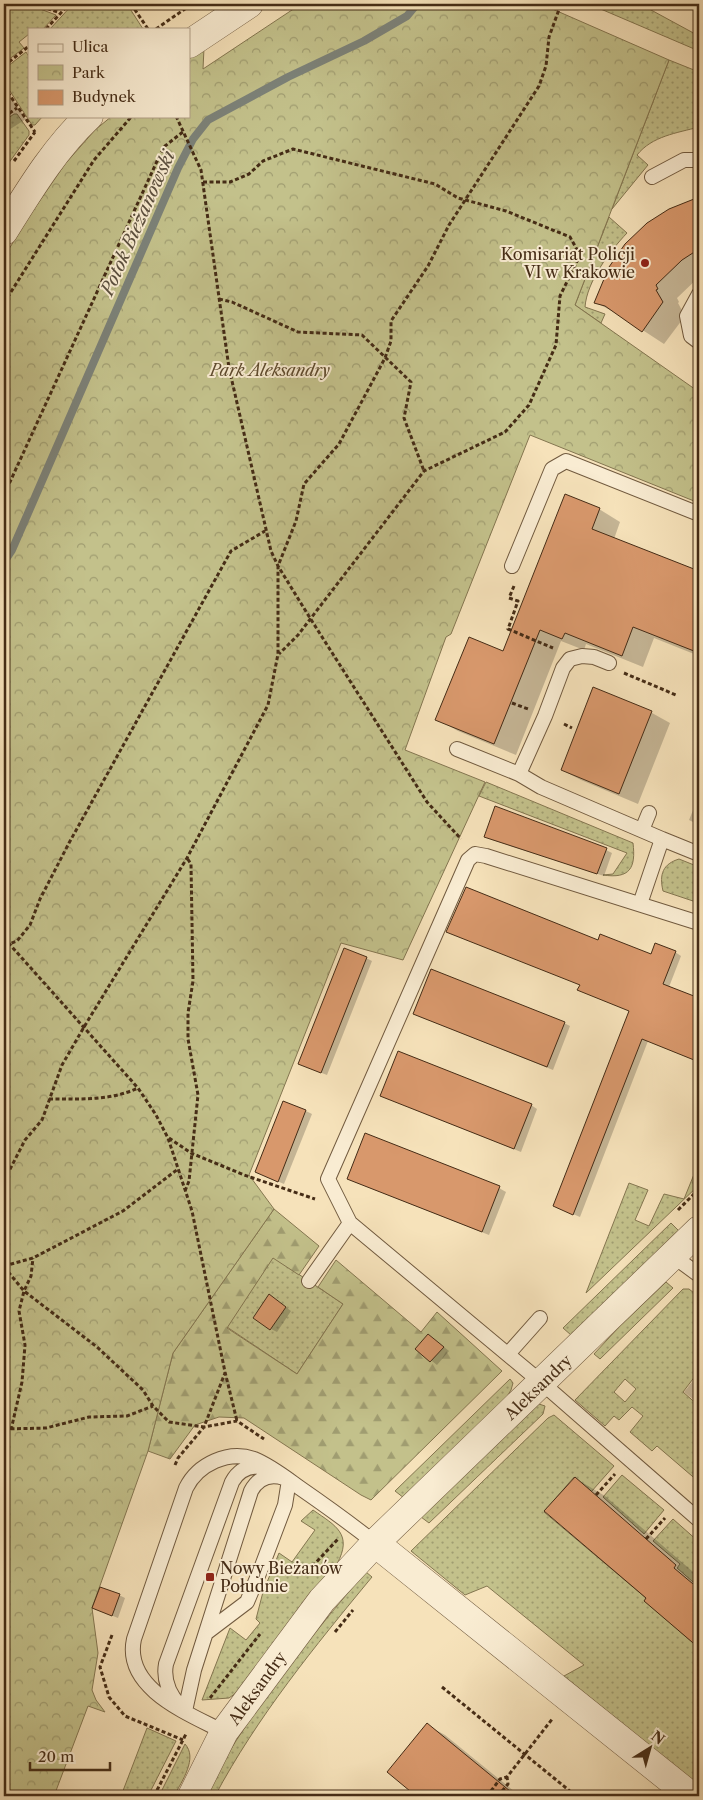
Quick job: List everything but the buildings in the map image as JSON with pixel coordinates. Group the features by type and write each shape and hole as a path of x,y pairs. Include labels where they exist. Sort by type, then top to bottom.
{"street":[{"path":"190,43 243,5"},
{"path":"4,231 49,162 75,129 87,118"},
{"name":"Aleksandry","path":"192,1796 224,1732 322,1600 375,1543 699,1230"},
{"path":"375,1543 691,1796"}],"lane":[{"path":"652,177 684,160 699,160"},
{"path":"699,294 688,316 691,336 699,342"},
{"path":"512,566 552,469 566,461 699,514"},
{"path":"519,774 545,716 563,668 570,659 582,656 594,657 609,663"},
{"path":"457,749 519,774 541,787 699,854"},
{"path":"642,830 649,813"},
{"path":"640,904 662,839"},
{"path":"699,923 475,854 468,860 328,1179 350,1223 508,1354 699,1520"},
{"path":"309,1281 350,1223"},
{"path":"673,1256 699,1275"},
{"path":"508,1354 540,1318"},
{"path":"224,1732 159,1696 149,1687 136,1667 133,1648 134,1639 186,1488 196,1474 210,1463 220,1459 233,1456 247,1458 270,1468 289,1480 375,1543"},
{"path":"185,1711 174,1699 168,1688 165,1677 166,1664 235,1478 246,1468 256,1466 270,1468"},
{"path":"185,1711 194,1670 253,1486 261,1479 270,1476 289,1480"},
{"path":"206,1633 247,1602 284,1505 289,1480"}],"path":[{"path":"35,4 60,13"},
{"path":"47,28 69,4"},
{"path":"131,4 147,28"},
{"path":"157,28 192,4"},
{"path":"4,1181 25,1140 42,1120 62,1065 188,858 268,706 278,654 278,566 296,521 304,484 339,444 385,358 391,341 391,321 428,266 449,225 539,86 546,66 549,37 562,4"},
{"path":"4,66 28,47"},
{"path":"4,87 35,132"},
{"path":"4,117 17,108"},
{"path":"4,302 94,160 130,118"},
{"path":"177,118 201,170 229,368 271,551 310,618 427,802 475,854"},
{"path":"4,495 158,159 173,138 184,133"},
{"path":"203,182 230,182 249,174 263,161 292,149 435,184 466,201 506,212 570,237 580,255 560,296 556,345 529,405 505,432 424,471 298,634 278,654"},
{"path":"4,163 8,170"},
{"path":"219,299 232,302 298,332 362,335 411,382 404,418 424,471"},
{"path":"4,953 9,944 17,941 30,925 40,899 69,842 232,551 266,530"},
{"path":"512,566 515,582 509,598 518,601 508,629 558,650 570,659"},
{"path":"609,663 619,671 676,695"},
{"path":"185,1191 189,1181 198,1096 188,1040 188,1013 193,981 191,864 188,858"},
{"path":"4,938 138,1088 156,1115 168,1138 192,1211 237,1421"},
{"path":"49,1099 102,1098 126,1094 138,1088"},
{"path":"168,1138 191,1153 244,1175 306,1197 341,1205"},
{"path":"178,1169 123,1211 33,1258 4,1267 24,1291 97,1347 143,1390 153,1406 169,1422 204,1428 225,1372"},
{"path":"4,1435 22,1382 25,1345 19,1311 24,1291 31,1276 33,1258"},
{"path":"7,1429 46,1428 89,1416 127,1416 153,1406"},
{"path":"596,1496 620,1468"},
{"path":"646,1539 670,1512"},
{"path":"696,1587 699,1583"},
{"path":"335,1632 358,1604"},
{"path":"442,1687 576,1796"},
{"path":"491,1791 500,1779 507,1777 554,1717"},
{"path":"498,1796 508,1784 507,1777"}],"green space":[{"path":"4,4 27,4 56,15 44,28 28,28 28,35 19,42 24,48 4,63"},
{"path":"73,4 127,4 142,28 51,28"},
{"name":"Park Aleksandry","path":"301,4 541,4 669,60 575,305 699,392 699,503 530,435 451,634 446,637 405,750 485,782 403,960 341,943 249,1175 274,1209 173,1353 148,1451 92,1608 98,1653 92,1690 96,1700 105,1712 88,1706 54,1796 4,1796 4,257 65,164 95,130 110,118 190,118 190,58 204,48 203,69"},
{"path":"589,4 640,4 699,36 699,51"},
{"path":"26,52 28,55 28,118 41,118 35,125 32,125 4,82 4,69"},
{"path":"669,60 699,72 699,127 657,139 643,149 637,155 648,165 612,209"},
{"path":"17,114 29,131 29,135 8,164 4,157 4,121"},
{"path":"609,217 627,233 600,267 587,297 585,307 605,314 601,323 575,305"},
{"path":"486,782 633,843 632,865 629,870 620,875 603,875 613,874 627,853 479,796"},
{"path":"679,859 699,867 699,903 663,891 662,875 666,867"},
{"path":"699,1162 699,1185 586,1293 629,1183 648,1190 635,1220 649,1226 664,1194 684,1199"},
{"path":"274,1209 319,1246 299,1275 273,1258 227,1328 297,1374 343,1304 318,1287 336,1260 421,1332 437,1312 502,1371 371,1500 244,1418 219,1417 195,1425 170,1459 148,1451 173,1353"},
{"path":"671,1223 680,1232 571,1335 563,1328"},
{"path":"273,1257 343,1304 297,1374 227,1327"},
{"path":"666,1282 673,1288 600,1359 594,1354 620,1326"},
{"path":"683,1289 689,1289 699,1297 699,1371 683,1392 699,1406 699,1482 657,1446 652,1451 630,1432 643,1416 632,1407 619,1420 614,1416 605,1426 575,1400","holes":["625,1379 636,1389 625,1402 614,1392"]},
{"path":"510,1379 513,1383 506,1398 404,1498 395,1491"},
{"path":"539,1404 545,1406 543,1414 429,1523 421,1517"},
{"path":"554,1415 614,1466 591,1492 574,1477 544,1512 646,1598 645,1601 699,1648 699,1786 564,1676 584,1665 487,1586 465,1595 411,1551 548,1418"},
{"path":"622,1475 664,1510 644,1534 603,1497"},
{"path":"313,1510 335,1526 343,1538 342,1554 337,1564 236,1693 229,1698 202,1700 230,1628 246,1640 260,1623 256,1619 263,1592 279,1553 292,1562 315,1530 301,1521"},
{"path":"673,1519 699,1542 699,1575 693,1582 677,1568 680,1564 653,1541"},
{"path":"366,1572 372,1577 329,1629 268,1710 231,1767 215,1796 204,1796 225,1758 261,1704 316,1632"},
{"path":"147,1728 176,1741 148,1796 121,1796"},
{"path":"185,1744 190,1756 184,1777 174,1796 159,1796"}],"waterway":[{"name":"Potok Bieżanowski","path":"4,562 12,550 178,168 193,139 208,120 288,77 364,41 407,16 417,4"}],"place":[{"name":"Komisariat Policji VI w Krakowie","path":"645,263"},
{"name":"Nowy Bieżanów Południe","path":"210,1577"}]}
